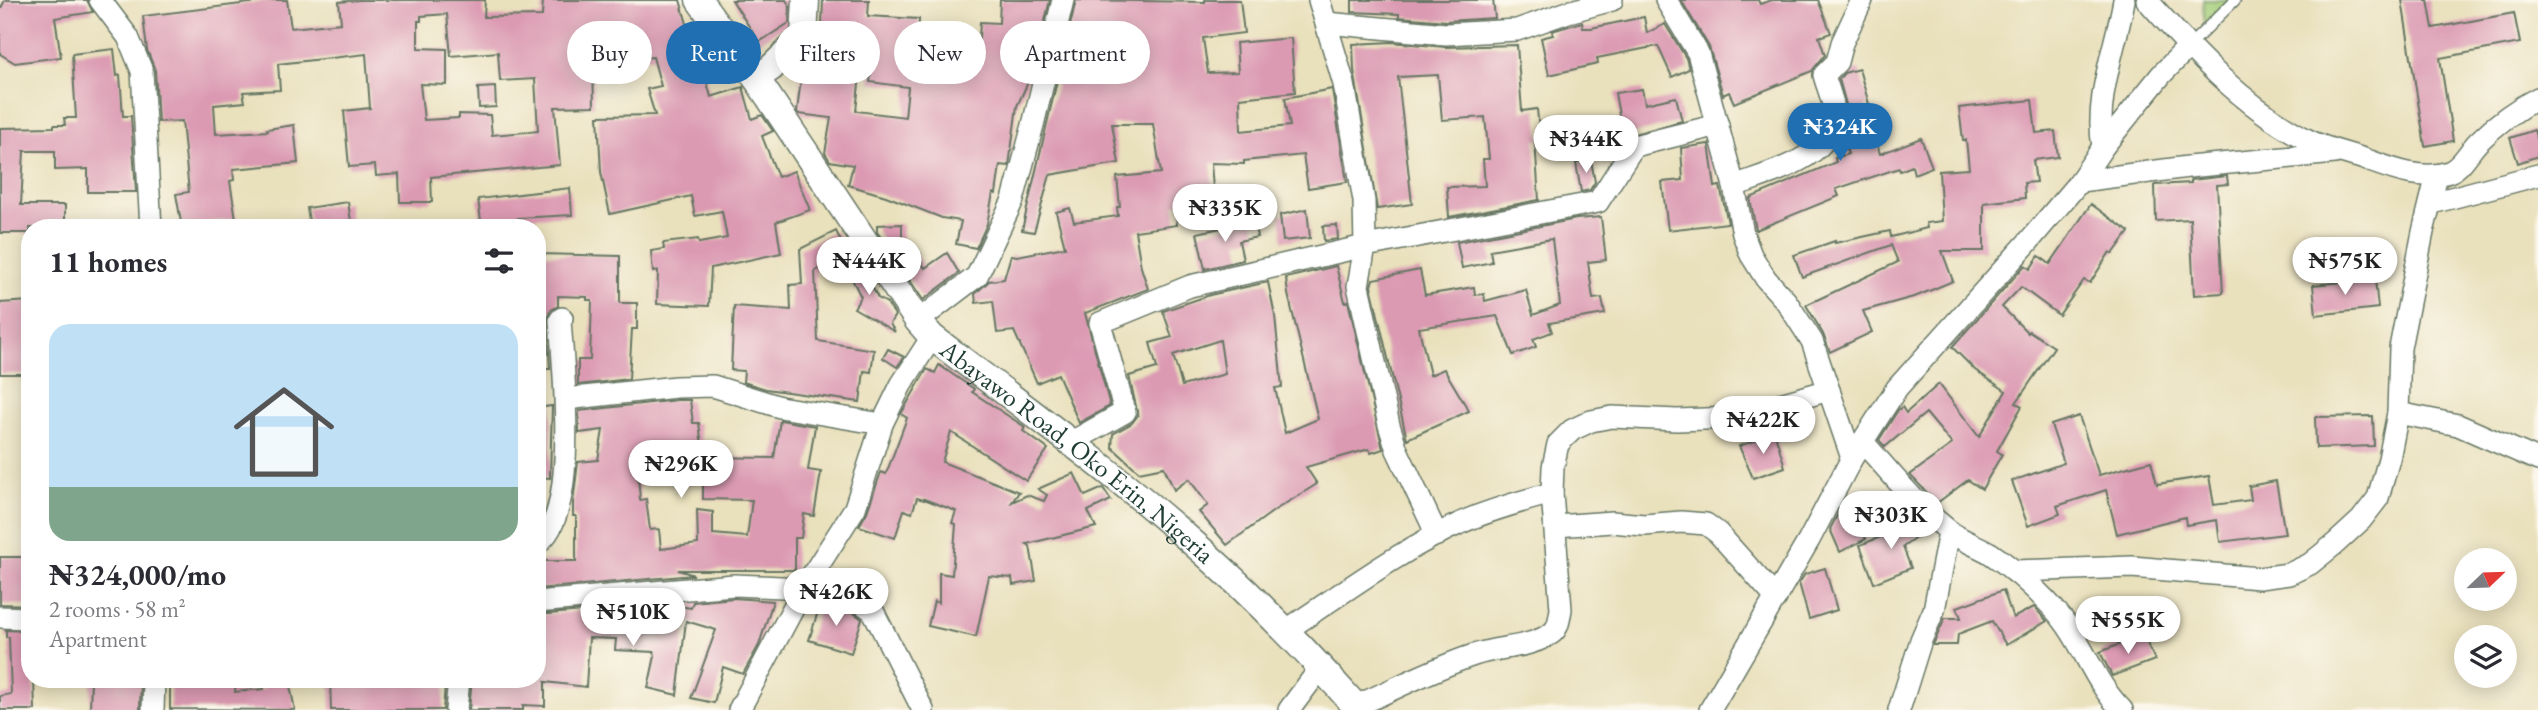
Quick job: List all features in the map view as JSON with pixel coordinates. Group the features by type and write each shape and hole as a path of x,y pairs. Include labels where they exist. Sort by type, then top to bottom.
{"street":[{"name":"Abayawo Road, Oko Erin, Nigeria","path":"699,0 714,21"},
{"path":"761,75 804,36 806,0"},
{"path":"738,710 804,588 855,508 882,424 925,329 977,276 1013,200 1063,0"},
{"path":"1319,0 1346,97 1364,201 1365,246 1358,286 1389,425 1397,450 1437,535"},
{"path":"1326,23 1446,34 1517,30 1612,0"},
{"path":"1665,0 1698,53 1751,255 1812,341 1829,390 1858,450 1949,532 1987,552 2014,571 2056,611 2073,635 2094,675 2108,696 2122,710"},
{"path":"1734,186 1798,161 1817,149 1833,125 1835,110 1824,75 1837,62 1842,43 1861,0"},
{"path":"2103,147 2101,106 2124,0"},
{"path":"2147,0 2188,47 2276,122 2309,141 2390,169 2418,175 2437,175 2452,171 2497,124 2521,106 2538,98"},
{"path":"111,5 142,71 150,219"},
{"path":"1710,710 1858,450 1898,388 2080,181 2103,147 2161,75 2188,47"},
{"name":"Abayawo Road, Oko Erin, Nigeria","path":"760,84 925,329 1183,533 1285,631 1358,708"},
{"path":"1070,443 1125,412 1100,323 1190,286 1365,246 1598,202 1634,146 1718,125"},
{"path":"2080,181 2188,167 2346,152"},
{"path":"2014,571 2132,566 2259,578 2289,574 2310,564 2361,520 2378,498 2389,458 2398,413 2400,348 2437,175"},
{"path":"2431,203 2538,175"},
{"path":"546,535 551,531 562,498 566,400 559,320 562,318"},
{"path":"566,400 676,387 713,386 780,407 882,424"},
{"path":"1358,708 1460,660 1489,650 1537,640 1555,631 1561,609 1552,493 1558,443 1572,430 1591,421 1612,417 1677,421 1732,418 1829,390"},
{"path":"2398,413 2458,425 2538,460"},
{"path":"1285,631 1419,544 1505,506 1552,493"},
{"path":"1556,526 1612,522 1644,525 1681,522 1706,524 1718,533 1776,598"},
{"path":"1899,710 1921,640 1934,610 1949,532"},
{"path":"546,601 734,585 804,588 857,600 873,611 923,710"},
{"path":"0,617 21,618"},
{"path":"1289,710 1321,667"},
{"path":"153,710 154,688"},
{"path":"456,710 458,688"}],"lane":[{"path":"2188,47 2235,0"}],"green space":[{"path":"2203,0 2242,0 2205,31"}],"building":[{"path":"5,0 87,0 93,12 55,18 61,57 15,63 0,54 0,10"},
{"path":"287,0 291,28 341,23 339,2 359,0 485,0 484,17 542,16 543,0 680,0 686,21 666,21 666,84 707,84 711,97 743,87 752,119 762,115 773,131 762,136 778,177 794,171 810,210 776,222 781,253 711,268 709,306 657,304 658,271 653,272 651,251 664,249 663,243 698,239 699,243 727,238 722,211 695,216 691,196 610,214 601,172 598,116 655,115 647,89 661,86 652,57 652,21 567,21 567,84 594,84 594,106 555,107 560,165 431,177 432,202 400,202 399,174 376,176 375,165 349,167 344,111 370,108 366,54 278,64 280,90 243,92 245,102 214,105 216,134 268,131 267,129 294,125 298,163 233,169 234,180 230,181 236,219 180,219 176,194 189,192 182,121 158,122 155,70 147,50 143,16","holes":["447,14 451,56 498,52 500,81 535,79 538,131 492,135 490,115 459,114 459,118 424,120 420,84 447,85 447,49 418,48 418,21 421,21 421,16"]},
{"path":"732,0 786,0 790,6 789,21 775,21 775,32 761,41 761,21 746,21"},
{"path":"823,0 869,0 868,16 919,19 894,21 894,84 986,84 986,22 999,23 1000,0 1050,0 1045,21 1000,21 1000,84 1027,84 1017,106 1009,166 1000,165 996,194 993,193 987,224 976,248 956,244 961,221 942,218 886,196 848,185 853,165 830,161 825,153 831,118 797,112 800,84 859,84 856,111 905,117 908,87 880,83 880,21 822,21"},
{"path":"1076,0 1240,0 1244,33 1203,38 1208,73 1238,72 1236,43 1291,38 1295,92 1240,98 1241,131 1290,126 1285,98 1332,89 1347,182 1308,188 1303,155 1244,161 1244,164 1211,163 1214,201 1175,204 1177,225 1135,231 1148,289 1085,313 1110,406 1079,423 1058,374 1037,383 1014,331 997,333 993,301 976,303 975,294 989,281 1004,279 1011,255 1065,247 1056,212 1070,208 1074,222 1118,216 1117,207 1120,207 1117,177 1161,173 1153,124 1112,124 1119,163 1050,175 1034,232 1022,230 1056,84 1150,84 1150,21 1071,21"},
{"path":"1352,0 1493,0 1495,18 1446,21 1399,17 1399,14 1352,12"},
{"path":"1681,0 1758,0 1760,4 1772,0 1818,0 1831,33 1819,37 1825,55 1812,71 1734,103 1729,92 1723,95 1709,47"},
{"path":"2402,0 2428,0 2433,28 2514,13 2520,43 2440,58 2453,141 2425,146"},
{"path":"1644,17 1647,33 1665,24 1686,58 1689,69 1672,77 1658,46 1597,58 1598,64 1549,75 1541,38 1553,35 1552,31 1582,22 1583,28 1591,28"},
{"path":"1392,42 1445,47 1517,45 1522,111 1537,109 1540,140 1535,140 1539,200 1449,217 1447,187 1485,186 1483,159 1489,159 1485,117 1442,120 1438,75 1398,77 1412,204 1377,209 1354,70 1353,44"},
{"path":"114,49 117,76 120,75 123,116 131,116 136,192 88,192 88,169 55,170 55,151 24,151 21,205 65,205 65,219 21,219 21,233 0,233 0,128 54,127 65,125 64,118 76,118 72,54"},
{"path":"1859,69 1869,104 1865,106 1880,154 1921,138 1932,167 1914,174 1912,166 1900,171 1899,168 1836,189 1839,196 1756,230 1750,198 1836,162 1835,158 1848,154 1842,136 1847,108 1839,79 1844,73"},
{"path":"495,87 496,107 479,108 478,88"},
{"path":"1642,89 1645,104 1676,97 1682,121 1623,137 1615,93"},
{"path":"2032,100 2036,133 2055,131 2058,157 2033,160 2036,182 2024,183 2025,198 1984,203 1984,251 1942,251 1953,281 1917,296 1863,311 1872,332 1830,352 1806,305 1898,262 1891,245 1802,277 1794,255 1835,241 1890,231 1891,237 1927,228 1926,223 1942,221 1939,171 1969,169 1959,108"},
{"path":"2534,130 2538,156 2518,163 2510,138"},
{"path":"1709,144 1715,187 1720,186 1728,223 1668,230 1662,182 1683,180 1681,148"},
{"path":"1591,160 1595,182 1590,190 1581,192 1576,163"},
{"path":"2227,176 2228,184 2217,185 2223,293 2194,295 2190,219 2156,221 2155,185 2191,183 2191,180"},
{"path":"570,188 572,215 481,219 478,199"},
{"path":"348,202 351,219 309,219 307,208"},
{"path":"2091,204 2129,232 2113,254 2110,252 2090,283 2084,280 2059,315 2021,287 2002,307 2028,333 2029,331 2054,347 2016,403 2022,406 1997,451 2002,454 1982,489 1968,480 1937,503 1910,475 1952,444 1926,413 1885,447 1879,440 1898,410 1902,407 1906,413 1939,384 1979,437 2006,391 1975,370 1952,347 2025,265 2030,269 2039,256 2050,264"},
{"path":"1307,209 1310,238 1283,241 1280,215"},
{"path":"1601,217 1606,260 1588,262 1593,299 1602,298 1605,314 1549,323 1552,332 1533,339 1536,347 1513,355 1497,316 1419,328 1430,375 1444,369 1469,411 1407,439 1371,286 1373,279 1420,270 1425,295 1474,287 1475,295 1484,294 1485,301 1526,290 1533,315 1560,305 1552,239 1490,250 1492,262 1462,268 1457,242 1577,219"},
{"path":"1254,221 1257,237 1239,241 1243,260 1205,269 1197,233"},
{"path":"902,224 902,240 883,240 877,232 877,225"},
{"path":"1337,225 1338,239 1324,241 1323,226"},
{"path":"836,231 847,255 815,271 818,341 874,350 871,372 864,371 860,402 766,389 743,382 744,371 731,370 734,306 791,310 790,285 802,284 800,249"},
{"path":"914,251 925,268 947,253 959,273 923,300 897,261"},
{"path":"546,254 620,256 620,303 637,303 637,329 632,329 629,379 578,385 578,360 590,360 592,300 587,300 587,297 558,296 558,306 550,311 547,320 550,369 546,369"},
{"path":"858,259 878,298 887,303 895,315 890,324 895,332 854,308 861,297 845,265"},
{"path":"1336,266 1345,302 1348,301 1383,449 1371,453 1369,449 1306,467 1317,484 1227,545 1199,512 1208,505 1189,479 1174,490 1164,467 1139,472 1112,447 1113,434 1132,423 1138,415 1129,376 1157,368 1150,343 1172,337 1163,311 1210,295 1268,282 1275,316 1282,387 1275,388 1285,433 1318,419 1286,278","holes":["1220,340 1225,374 1182,386 1173,355"]},
{"path":"2375,279 2378,308 2316,315 2313,285"},
{"path":"21,302 21,374 0,374 0,303"},
{"path":"888,349 904,357 897,367 883,358"},
{"path":"939,365 974,389 972,392 1025,427 1023,431 1048,449 1026,481 951,432 942,462 1019,492 1012,502 1027,495 1044,501 1047,495 1038,489 1074,473 1085,496 1103,488 1111,500 1088,511 1096,527 1027,544 1030,546 1036,581 1013,585 1012,578 989,576 976,637 928,626 934,601 939,603 939,573 952,575 956,524 952,523 956,511 917,498 912,513 904,510 895,538 859,526 867,512 881,472 886,474 907,418 901,414 927,369 935,373"},
{"path":"690,400 693,423 699,423 703,453 637,463 640,500 646,499 650,530 659,529 661,549 698,544 697,510 713,512 713,534 747,537 752,500 703,499 703,457 774,458 780,420 815,426 808,470 821,472 814,516 804,514 801,538 795,538 795,570 678,570 694,575 546,588 546,561 576,561 576,516 573,516 573,503 578,462 598,460 603,430 579,433 579,411"},
{"path":"552,406 550,478 546,478 546,407"},
{"path":"2079,416 2099,475 2151,461 2157,484 2209,476 2214,505 2251,500 2249,486 2276,481 2285,534 2220,542 2217,520 2186,525 2185,517 2117,534 2106,490 2057,506 2060,514 2028,526 2012,481 2064,463 2051,425"},
{"path":"2373,416 2374,446 2316,448 2315,417"},
{"path":"1775,434 1785,467 1753,478 1739,446"},
{"path":"1850,502 1866,539 1840,552 1830,529 1842,506"},
{"path":"1914,518 1927,530 1903,547 1911,568 1874,583 1860,545 1896,531"},
{"path":"0,557 21,557 21,605 0,604"},
{"path":"1825,568 1837,610 1809,619 1799,583 1805,574"},
{"path":"839,575 857,579 855,585 838,582"},
{"path":"2003,590 2013,618 2034,607 2047,621 2006,645 1992,621 1958,634 1957,645 1933,645 1945,618 1961,618 1957,607"},
{"path":"734,598 773,601 759,645 743,674 723,667 714,703 691,698 716,630 686,621 677,695 648,688 654,652 615,650 616,639 589,638 586,687 546,682 546,614 665,604 691,608 693,602"},
{"path":"820,605 851,611 862,619 851,653 809,640"},
{"path":"6,630 21,631 21,688 34,688 35,710 0,710 0,696 11,694 9,637 6,637"},
{"path":"2143,635 2155,660 2112,676 2100,652"},
{"path":"91,688 141,688 140,710 90,710"},
{"path":"170,688 235,688 235,692 290,688 295,710 170,709"},
{"path":"330,688 445,688 443,710 331,710"},
{"path":"471,688 545,688 545,706 523,705 523,710 469,710"}]}
